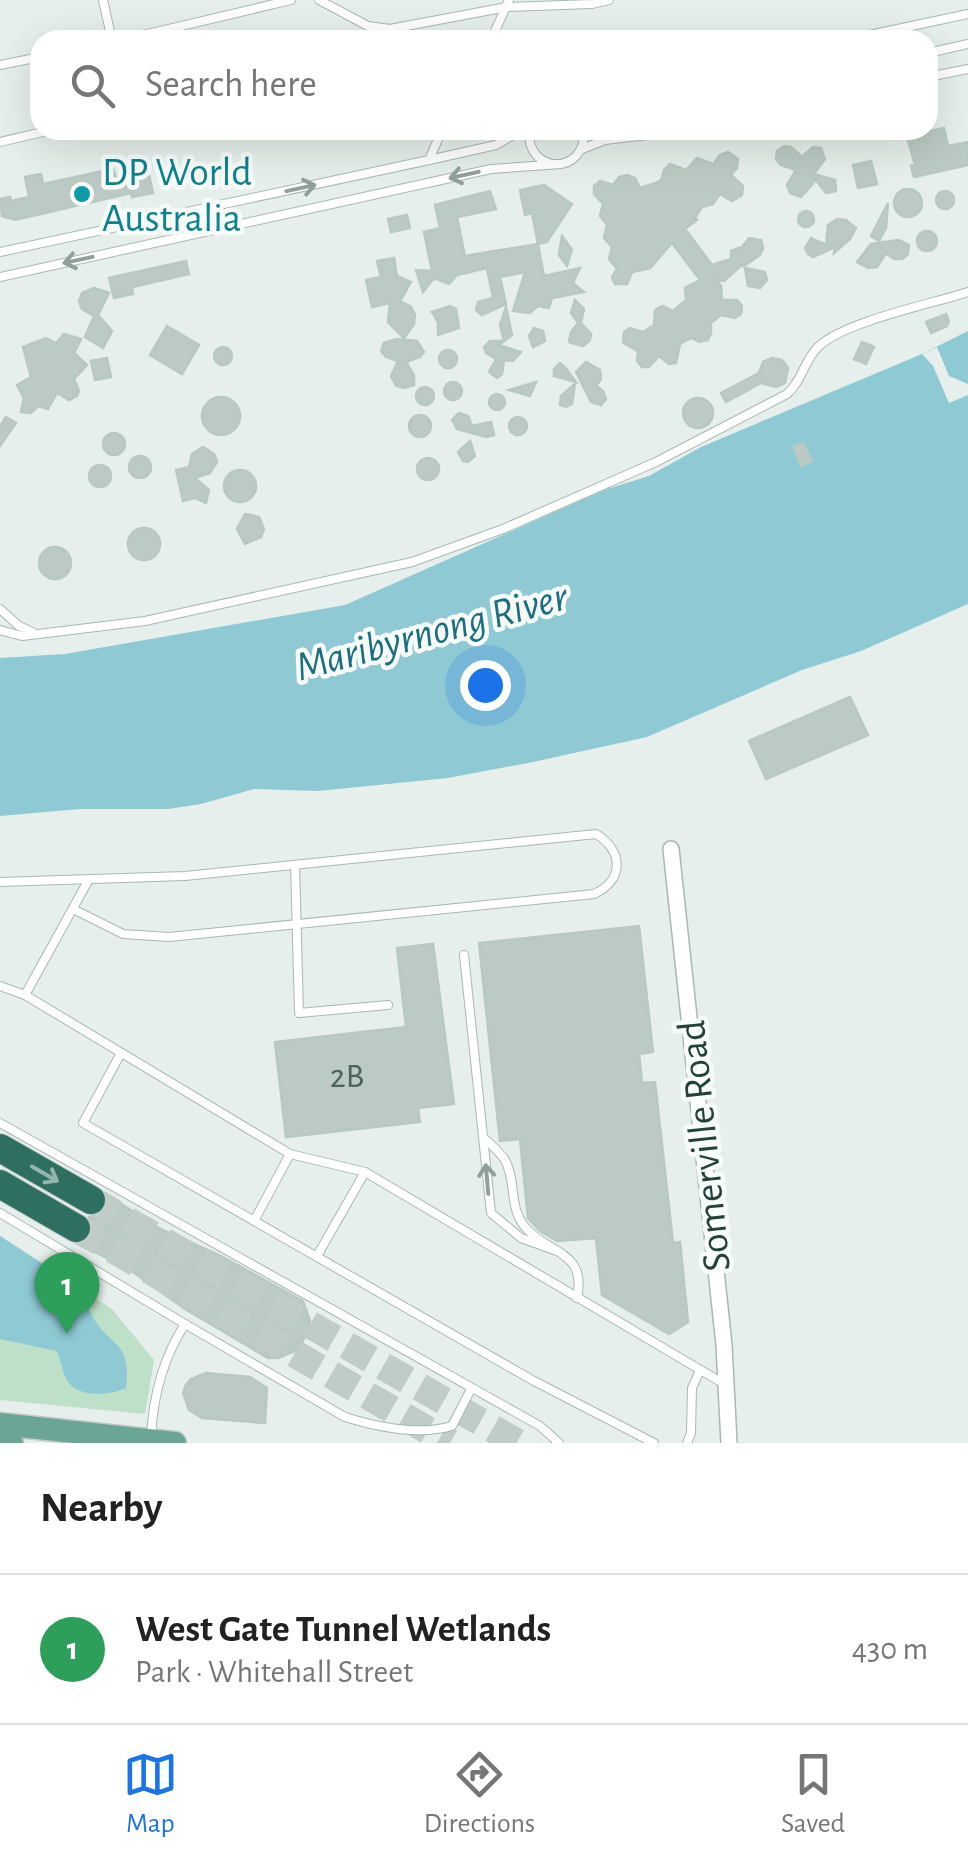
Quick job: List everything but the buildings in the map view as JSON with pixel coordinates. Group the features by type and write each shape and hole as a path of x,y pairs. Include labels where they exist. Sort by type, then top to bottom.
{"highway":[{"path":"0,1148 90,1200"},
{"path":"0,1184 76,1228"}],"main road":[{"path":"0,1424 175,1443"},
{"path":"0,1442 12,1443"}],"street":[{"name":"Somerville Road","path":"671,849 726,1384 728,1443"}],"lane":[{"path":"103,0 110,30"},
{"path":"164,30 291,0"},
{"path":"319,0 368,26 390,29 508,3 592,4 609,0"},
{"path":"495,30 508,3"},
{"path":"893,30 968,14"},
{"path":"938,51 968,44"},
{"path":"0,66 30,59"},
{"path":"938,76 968,68"},
{"path":"0,142 30,135"},
{"path":"429,160 438,140"},
{"path":"0,252 429,160 505,140"},
{"path":"529,140 536,156 544,162 561,164"},
{"path":"582,149 583,140"},
{"path":"0,277 492,169 570,162 582,149 604,140"},
{"path":"0,630 22,636 145,621 412,562 446,551 656,462 787,394 815,350 827,340 870,322 968,292"},
{"path":"0,609 18,626 36,634"},
{"path":"0,882 185,876 596,834 610,842 616,860 615,875 608,888 594,894 169,938 123,934 73,909"},
{"path":"296,865 300,1012 388,1005"},
{"path":"25,995 88,881"},
{"path":"464,955 491,1214 521,1238 557,1251"},
{"path":"0,986 25,995 290,1154 364,1172 726,1384"},
{"path":"121,1053 83,1123 534,1381 654,1443"},
{"path":"0,1122 540,1426 559,1443"},
{"path":"483,1137 507,1164 512,1200 526,1229 577,1268 577,1298"},
{"path":"254,1221 290,1154"},
{"path":"317,1256 364,1172"},
{"path":"0,1213 345,1417 372,1425 438,1430 452,1426 471,1389"},
{"path":"151,1440 168,1354 185,1324"},
{"path":"686,1443 691,1433 692,1388 700,1370"}],"green space":[{"path":"0,1236 112,1309 154,1360 145,1414 0,1400"}],"water":[{"name":"Maribyrnong River","path":"968,331 968,604 647,737 533,762 448,778 318,791 254,789 168,809 80,809 0,816 0,658 65,654 345,605 604,490 649,476 701,447"},
{"path":"0,1236 81,1290 99,1326 122,1352 126,1388 105,1393 81,1391 67,1380 57,1351 0,1339"}],"pier":[{"path":"937,347 949,376 968,384 968,395 949,403 933,366 922,354"}],"tunnel":[{"path":"91,1200 518,1443"},
{"path":"76,1228 450,1443"}],"place":[{"name":"DP World Australia","path":"82,194"},
{"name":"West Gate Tunnel Wetlands","path":"67,1334"}]}
